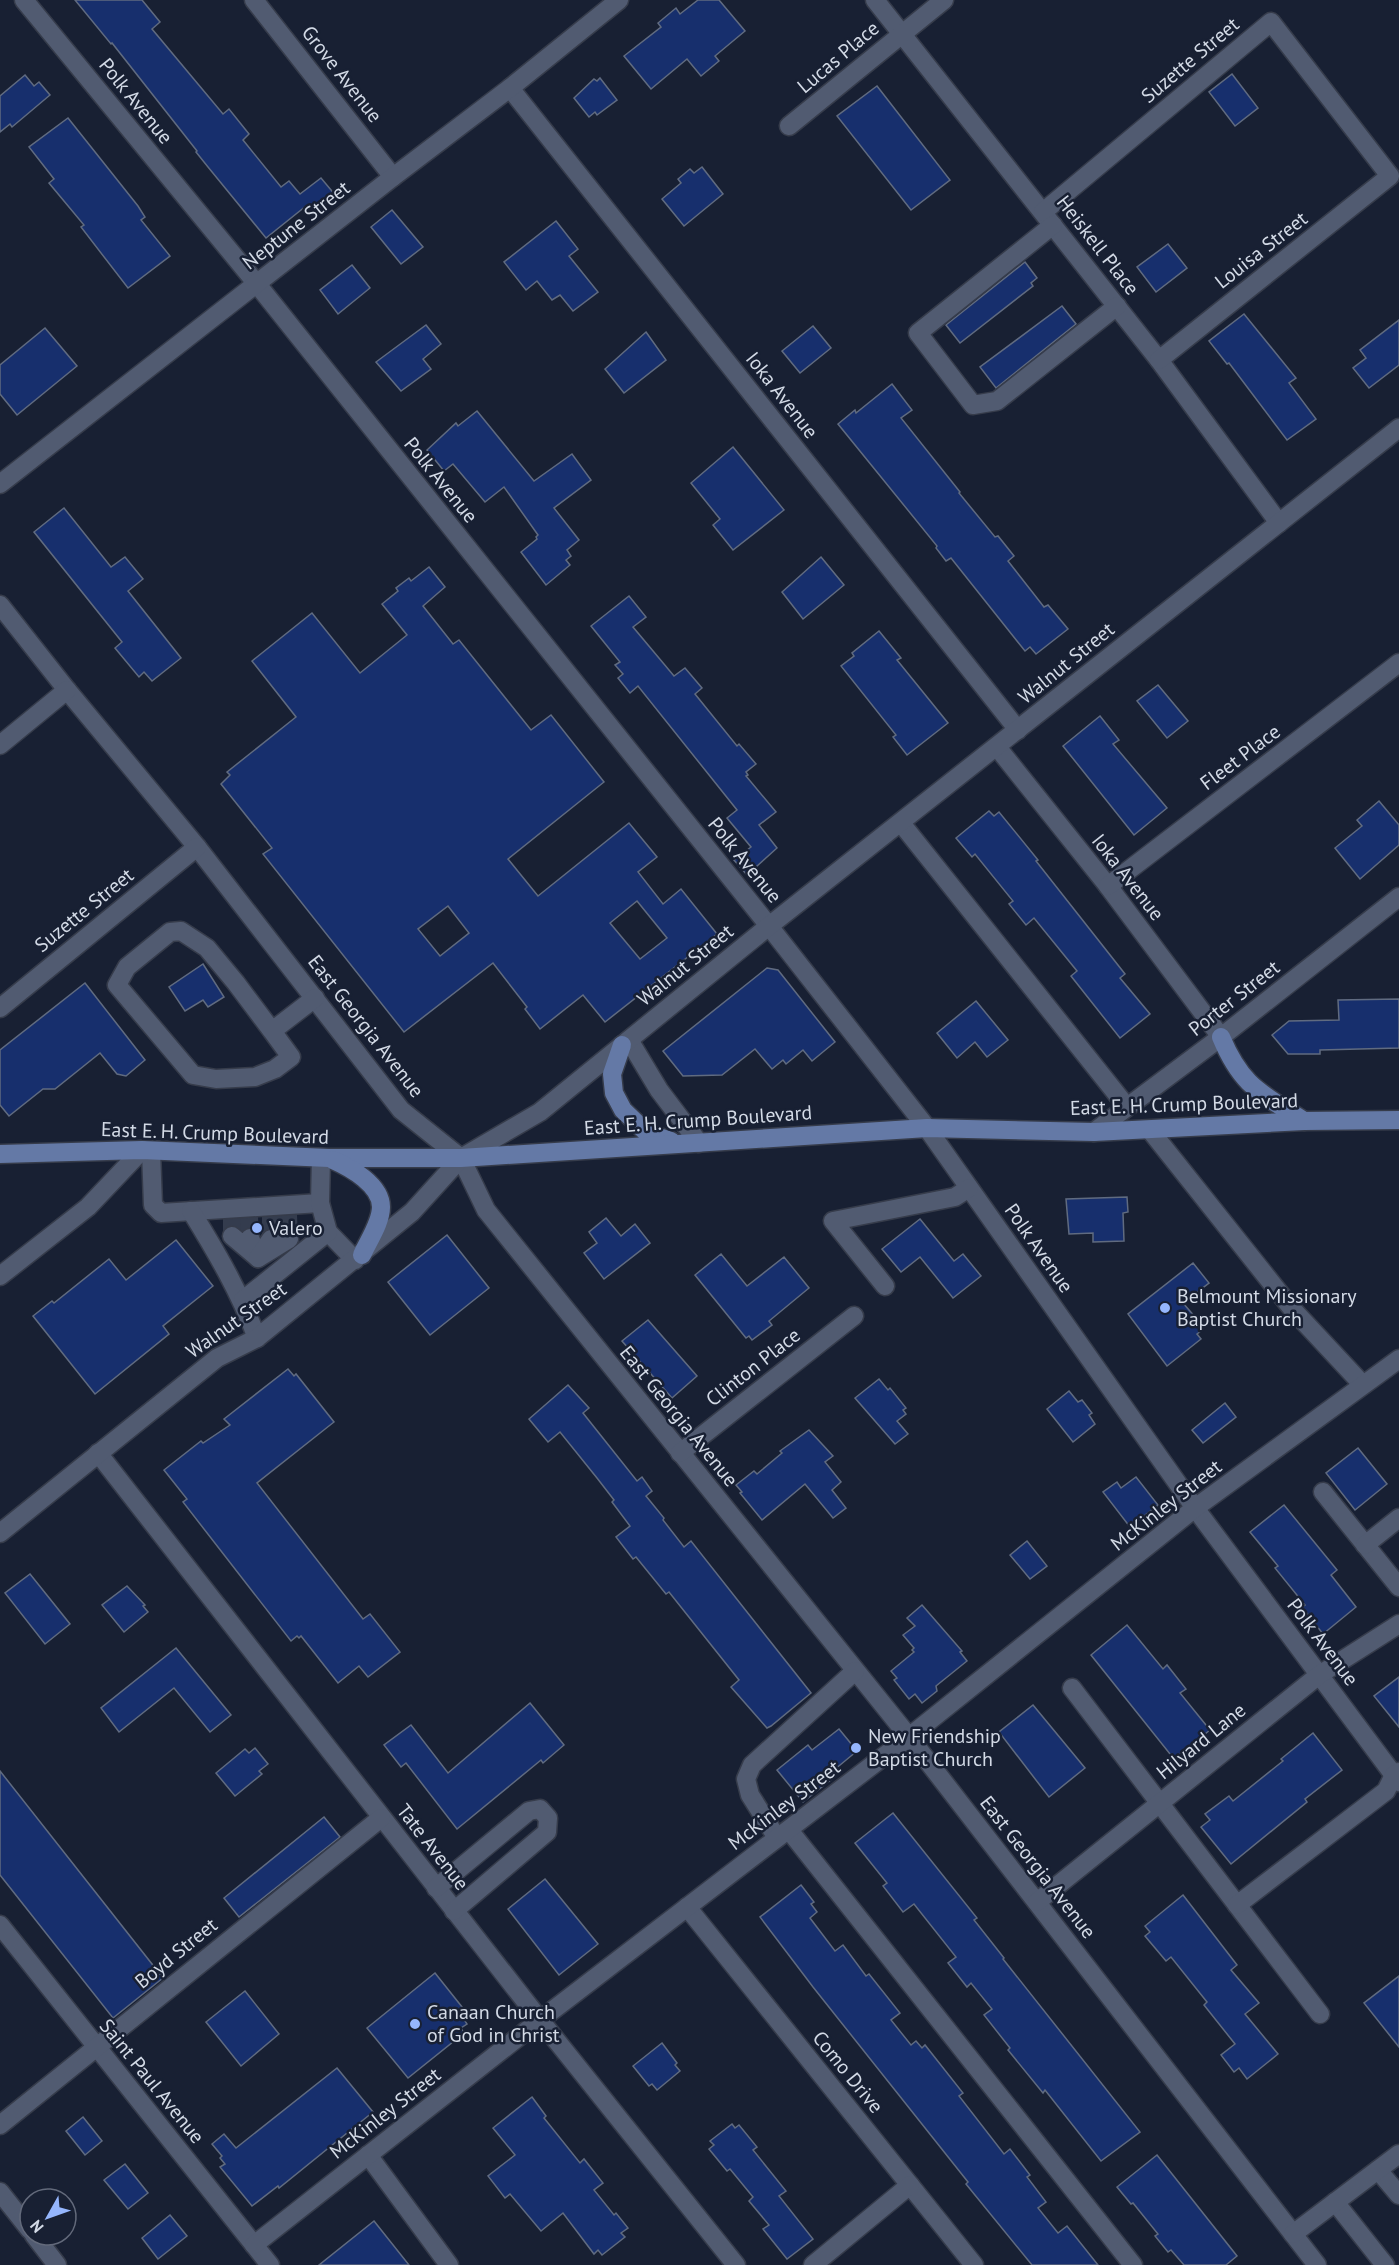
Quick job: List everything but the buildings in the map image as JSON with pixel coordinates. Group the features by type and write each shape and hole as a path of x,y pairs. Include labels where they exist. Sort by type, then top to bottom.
{"main road":[{"path":"1221,1037 1241,1075 1255,1090 1304,1121"},
{"path":"625,1042 612,1074 614,1093 623,1110 647,1132 678,1144"},
{"name":"East E. H. Crump Boulevard","path":"0,1154 146,1150 325,1158 461,1158 927,1128 1094,1132 1304,1121 1399,1120"},
{"path":"325,1158 349,1168 372,1187 379,1197 381,1206 379,1218 358,1257"}],"street":[{"name":"Polk Avenue","path":"24,0 257,284 769,926 927,1128 1195,1508 1397,1776"},
{"name":"Grove Avenue","path":"254,0 393,177"},
{"name":"Neptune Street","path":"0,484 620,0"},
{"name":"Heiskell Place","path":"875,0 1159,360 1278,523"},
{"name":"Lucas Place","path":"789,126 944,0"},
{"name":"Suzette Street","path":"1048,218 1271,22 1390,176"},
{"name":"Ioka Avenue","path":"510,88 1018,730"},
{"name":"Louisa Street","path":"1159,360 1390,176"},
{"path":"1048,218 918,333 973,405 997,401 1117,306"},
{"name":"Walnut Street","path":"0,1533 217,1358 257,1338 358,1257 412,1212 461,1158 540,1112 769,926 1278,523 1397,434"},
{"name":"East Georgia Avenue","path":"0,604 67,690 197,847 401,1110 461,1158 486,1210 909,1737 1317,2265"},
{"name":"Fleet Place","path":"1108,886 1399,663"},
{"path":"0,745 67,690"},
{"name":"Ioka Avenue","path":"997,747 1108,886 1221,1037"},
{"path":"901,823 1127,1107"},
{"name":"Suzette Street","path":"1,1004 197,847"},
{"name":"Porter Street","path":"1094,1132 1221,1037 1399,897"},
{"path":"181,931 207,948 272,1031 291,1057 275,1069 255,1077 216,1079 193,1075 117,985 127,967 170,932 181,931"},
{"path":"272,1031 315,998"},
{"path":"625,1042 699,1143"},
{"path":"1150,1130 1293,1310 1363,1385"},
{"path":"146,1150 153,1205 161,1213 280,1211 320,1203"},
{"path":"0,1276 88,1207 146,1150"},
{"path":"325,1158 320,1203 328,1232 358,1257"},
{"path":"885,1286 833,1221 955,1197 969,1188"},
{"path":"191,1211 224,1263 243,1300 257,1338"},
{"path":"243,1300 328,1232"},
{"path":"241,1237 270,1278"},
{"path":"258,1258 280,1239"},
{"name":"Clinton Place","path":"680,1453 855,1316"},
{"name":"McKinley Street","path":"254,2245 540,2020 909,1737 1195,1508 1399,1359"},
{"name":"Tate Avenue","path":"98,1454 454,1911 736,2265"},
{"path":"1323,1492 1399,1587"},
{"path":"1365,1545 1399,1518"},
{"name":"Hilyard Lane","path":"1037,1902 1319,1675 1399,1624"},
{"path":"855,1671 752,1765 746,1779 750,1795 1133,2265"},
{"path":"1071,1688 1320,2014"},
{"path":"1237,1905 1386,1791 1397,1776"},
{"path":"436,1888 529,1811 540,1809 548,1818 547,1832 454,1911"},
{"name":"Boyd Street","path":"0,2125 95,2046 381,1818"},
{"path":"470,1859 490,1880"},
{"name":"Como Drive","path":"687,1907 974,2265"},
{"name":"Saint Paul Avenue","path":"0,1925 270,2265"},
{"path":"1293,2234 1399,2154"},
{"path":"368,2155 449,2265"},
{"path":"1378,2170 1399,2195"},
{"path":"813,2265 910,2185"},
{"path":"0,2192 18,2215"},
{"path":"1335,2202 1384,2265"},
{"path":"43,2247 57,2265"}],"tunnel":[{"path":"288,1215 289,1239"},
{"path":"271,1216 271,1239"},
{"path":"232,1217 232,1236"},
{"path":"249,1217 250,1238"}],"place":[{"name":"Valero","path":"257,1228"},
{"name":"Belmount Missionary Baptist Church","path":"1165,1308"},
{"name":"New Friendship Baptist Church","path":"856,1748"},
{"name":"Canaan Church of God in Christ","path":"415,2024"}]}
